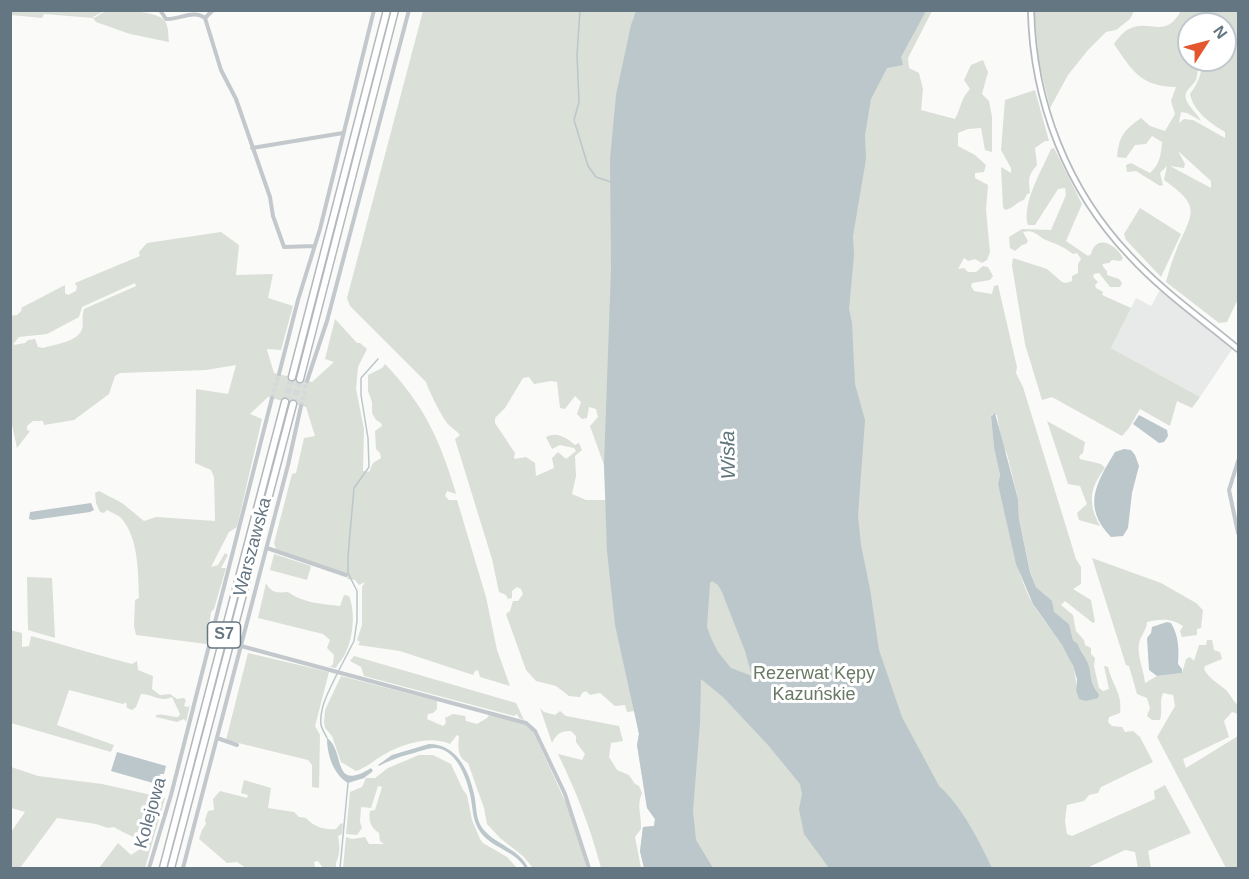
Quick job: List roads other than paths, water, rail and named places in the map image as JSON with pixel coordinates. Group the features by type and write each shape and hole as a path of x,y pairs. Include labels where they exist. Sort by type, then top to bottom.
{"highway":[{"path":"292,377 387,10"},
{"path":"300,379 395,10"},
{"name":"S7","path":"163,868 285,402"},
{"name":"S7","path":"171,868 293,404"}],"main road":[{"path":"1031,10 1033,50 1044,104 1058,146 1082,193 1103,225 1131,258 1239,348"}],"street":[{"path":"160,10 166,19 194,14 205,18 270,197 273,216 284,247 314,246"},
{"path":"205,18 213,10"},
{"path":"279,374 320,229 374,10"},
{"path":"307,381 327,321 409,10"},
{"path":"252,148 344,133"},
{"name":"Kolejowa","path":"149,868 179,764 272,399"},
{"name":"Warszawska","path":"183,868 267,548 301,406"},
{"path":"1239,461 1229,490 1239,533"},
{"path":"267,548 346,575"},
{"path":"241,646 526,723 535,731 565,794 589,868"},
{"path":"217,738 237,745"}],"water":[{"name":"Rezerwat Kępy Kazuńskie","path":"636,11 926,11 901,57 903,65 887,68 871,99 865,135 866,159 853,236 854,255 849,309 852,323 855,384 865,420 858,516 879,650 902,717 939,786 962,813 992,868 829,868 804,834 799,809 802,794 800,784 768,745 723,697 701,679 693,811 696,840 713,868 644,868 640,851 643,827 654,826 655,819 647,808 637,745 639,734 615,625 607,551 604,465 611,269 610,159 616,95","holes":["712,581 718,585 745,651 752,676 731,668 718,652 711,638 707,627 710,583"]},
{"path":"995,413 1018,499 1019,519 1030,572 1036,587 1052,601 1054,612 1069,624 1073,640 1078,644 1089,666 1093,685 1099,694 1098,698 1086,701 1079,699 1073,666 1062,645 1033,604 1016,564 998,484 1000,475 994,448 991,416"},
{"path":"1139,415 1167,430 1168,436 1164,442 1159,443 1133,424"},
{"path":"1124,449 1131,450 1139,466 1132,493 1128,528 1123,536 1111,537 1096,515 1095,494 1115,452"},
{"path":"91,503 94,510 90,512 29,519 30,512"},
{"path":"1167,622 1171,623 1176,633 1178,664 1182,673 1157,676 1149,670 1147,638 1152,627"},
{"path":"327,738 333,744 345,773 350,776 371,768 373,771 364,778 348,783 338,774 332,763"},
{"path":"429,744 447,748 460,760 472,785 480,825 494,839 519,856 528,868 489,841 479,830 466,779 458,764 447,752 430,748 378,765 392,755"},
{"path":"117,752 166,766 164,774 159,774 162,778 160,785 111,771"}],"waterway":[{"path":"580,10 577,55 579,102 574,120 588,166 596,177 611,182"},
{"path":"339,670 354,641 357,621 357,591 348,573 354,488 369,467 361,378 378,359"},
{"path":"327,738 321,725 321,718 326,698 337,674"},
{"path":"340,868 348,783"}],"tunnel":[{"path":"272,398 279,374"},
{"path":"285,402 292,377"},
{"path":"293,404 300,379"},
{"path":"301,406 307,381"}],"water label":[{"name":"Wisła","path":"729,455"}]}
